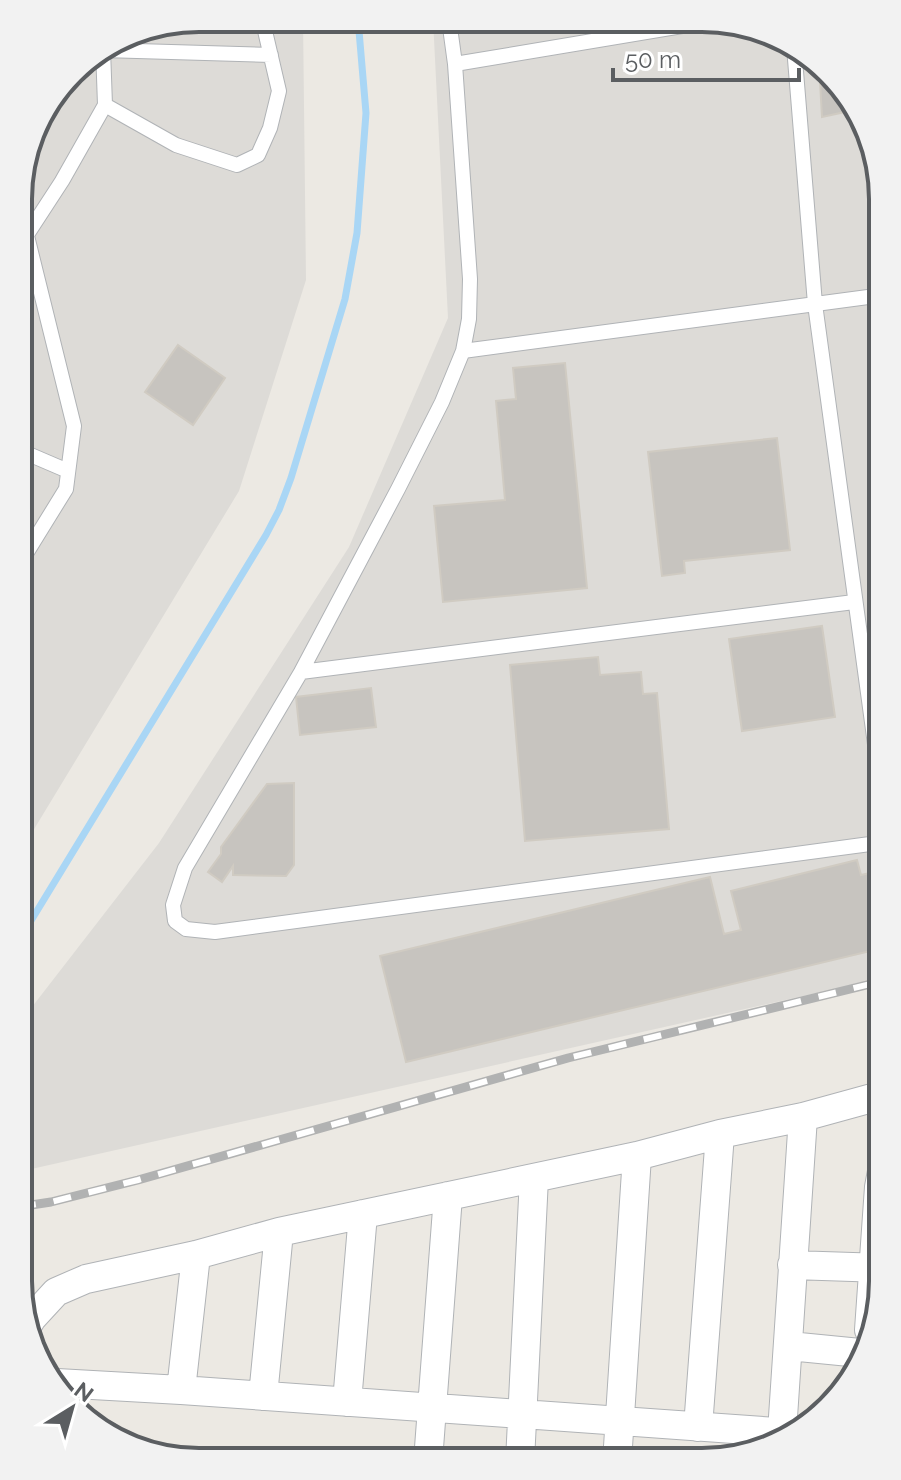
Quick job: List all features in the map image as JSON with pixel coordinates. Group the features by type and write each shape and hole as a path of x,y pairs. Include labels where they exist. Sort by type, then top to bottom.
{"street":[{"path":"35,1314 56,1292 86,1279 196,1255 279,1232 637,1156 869,1099"},
{"path":"786,1425 792,1265 803,1117"},
{"path":"698,1427 720,1134"},
{"path":"618,1448 637,1156"},
{"path":"521,1448 534,1178"},
{"path":"429,1448 448,1196"},
{"path":"347,1402 363,1214"},
{"path":"263,1396 279,1232"},
{"path":"181,1390 196,1255"},
{"path":"792,1265 869,1267"},
{"path":"789,1346 853,1352"},
{"path":"112,1386 774,1431"}],"lane":[{"path":"105,105 176,145 237,165 258,155 270,128 279,91 265,32"},
{"path":"451,32 470,279 469,319 463,351 442,402 301,672 185,868 173,905 175,921 186,929 215,932 869,844"},
{"path":"455,64 646,32"},
{"path":"125,50 271,55"},
{"path":"795,61 815,304 869,703"},
{"path":"32,228 105,105 103,63"},
{"path":"32,274 74,426 66,489 32,544"},
{"path":"463,351 869,297"},
{"path":"32,456 68,471"},
{"path":"301,672 854,602"}],"shaded area":[{"path":"303,32 306,280 239,491 32,833 32,199 33,178 41,146 54,116 74,89 97,67 135,45 178,33"},
{"path":"434,32 723,33 766,45 785,54 820,81 847,116 866,167 869,199 869,981 32,1169 32,1007 159,843 349,547 448,318"}],"building":[{"path":"820,81 844,112 822,117"},
{"path":"178,345 225,378 193,425 145,392"},
{"path":"565,363 587,588 443,602 434,506 505,500 496,401 516,399 513,368"},
{"path":"777,438 790,550 684,561 685,573 662,576 648,452"},
{"path":"822,626 835,717 742,731 729,639"},
{"path":"598,657 600,675 641,672 643,694 657,693 669,829 525,841 510,665"},
{"path":"371,688 376,727 300,735 296,697"},
{"path":"294,783 294,865 286,876 233,875 233,866 222,882 208,872 221,854 221,847 267,784"},
{"path":"857,860 861,875 869,873 869,951 406,1062 380,956 710,877 724,934 741,930 731,891"}],"waterway":[{"path":"32,919 266,535 291,478 345,299 357,233 366,113 359,32"}],"railway":[{"path":"32,1205 138,1180 568,1058 869,984"}]}
